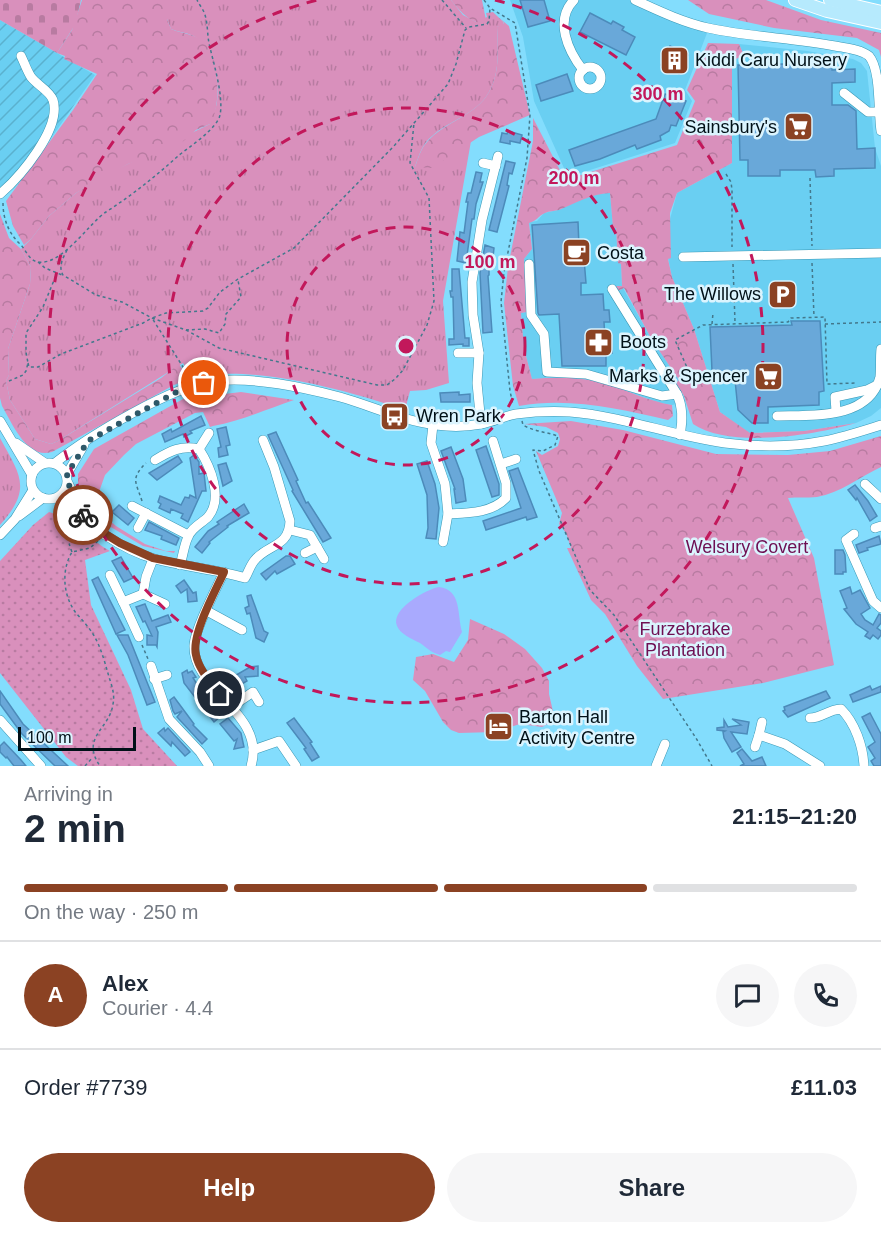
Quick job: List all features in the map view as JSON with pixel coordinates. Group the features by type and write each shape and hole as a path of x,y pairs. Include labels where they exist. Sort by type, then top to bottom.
{"main road":[{"path":"795,0 827,11 881,23"},
{"path":"830,0 881,12"}],"street":[{"path":"574,0 566,13 564,35 574,59 583,70"},
{"path":"635,0 686,22 709,28 856,50 870,57 878,69 881,132"},
{"path":"1,198 48,134 55,114 53,98 31,77 21,56"},
{"path":"844,93 868,112 880,112"},
{"path":"481,424 477,383 479,353 473,315 472,282 482,220 498,156"},
{"path":"483,163 496,166"},
{"path":"683,257 881,254"},
{"path":"529,264 531,315 544,334 547,372 586,374 663,396 677,393"},
{"path":"612,289 677,393 682,404 680,435"},
{"path":"777,416 818,414 858,406 867,400 877,385 880,374 881,348"},
{"path":"458,353 479,353"},
{"path":"55,463 88,441 169,396 195,385 214,381 236,380 290,387 340,397 433,425 481,424 518,414 568,412 612,417 680,435 726,443 779,445 824,441 879,425"},
{"path":"836,411 835,397 867,390 877,385"},
{"path":"0,421 32,475 33,490 15,519"},
{"path":"433,425 431,443 445,484 448,514 443,542"},
{"path":"199,449 209,433"},
{"path":"12,440 45,463"},
{"path":"57,498 83,519 120,543 153,558 224,572 249,580 254,561 284,541 290,530 290,521 274,467 263,440"},
{"path":"0,535 15,519 43,498 57,498 65,492 68,478 88,441"},
{"path":"448,514 474,512 500,505 506,498 507,491 501,464 493,441"},
{"path":"155,460 178,448 199,449"},
{"path":"180,565 188,534 209,515 213,507 215,492 209,468 199,449"},
{"path":"501,464 516,459"},
{"path":"32,475 38,466 45,463 55,463 63,468 83,519"},
{"path":"263,471 274,467"},
{"path":"865,484 881,499"},
{"path":"33,490 43,498"},
{"path":"138,528 139,510 188,534"},
{"path":"290,530 310,536 324,559"},
{"path":"854,534 846,540 873,601 881,608"},
{"path":"305,553 317,547"},
{"path":"143,594 153,558"},
{"path":"224,572 197,632 194,646 204,674 252,736 254,750 251,766"},
{"path":"110,575 139,637"},
{"path":"123,602 143,594 165,604"},
{"path":"207,611 243,630"},
{"path":"231,624 235,615"},
{"path":"150,666 169,719 200,752 209,766"},
{"path":"154,679 167,675"},
{"path":"231,707 263,686"},
{"path":"253,692 259,702"},
{"path":"810,718 818,718 830,710 843,712 863,748 864,766"},
{"path":"0,720 41,766"},
{"path":"755,747 762,722"},
{"path":"759,735 785,744 820,766"},
{"path":"254,750 279,741 296,766"},
{"path":"656,766 665,744"}],"path":[{"path":"38,262 51,259 67,249 106,212 139,190 190,148 220,116 217,73 204,11 197,0"},
{"path":"442,0 467,29"},
{"path":"28,363 29,367 38,367 61,354 166,313 203,311 220,292 238,279 294,248 433,104 448,84 456,64 462,36 467,29 487,24 490,15 484,0"},
{"path":"489,8 515,23 530,115 527,158 504,272 501,303 510,391 523,425 558,436 555,445 543,451 533,450 539,471 590,590 614,615 696,738 712,766"},
{"path":"1,198 3,214 12,237 31,259 96,295 122,302 152,318 186,330 219,348 377,385 387,385 395,380 416,349 428,325 434,301 429,198 410,163 414,122"},
{"path":"63,275 60,270 67,249"},
{"path":"9,381 23,375 26,371 28,363 26,333 43,307 57,273"},
{"path":"186,330 205,329 219,333 225,324 225,314 241,297 238,279"},
{"path":"712,324 713,313"},
{"path":"679,378 689,372 675,340 703,325 788,322 791,318 825,317 827,384 858,383"},
{"path":"152,318 195,385"},
{"path":"825,324 881,322"},
{"path":"139,510 142,502 134,483 137,472 147,461 155,460"},
{"path":"72,552 67,539 69,529 83,519"},
{"path":"100,766 94,756 93,743 113,705 114,689 99,646 86,623 74,611 67,596 66,561 72,552 90,548 96,544 103,532"},
{"path":"139,637 150,666"},
{"path":"85,766 94,756"}],"shaded area":[{"path":"510,0 635,0 709,28 685,90 692,101 675,143 568,177 534,101 523,37"},
{"path":"0,20 95,75 45,147 0,199"},
{"name":"The Willows","path":"739,44 807,51 853,59 861,63 867,71 875,148 881,166 881,408 856,423 804,431 749,433 720,412 694,329 672,277 668,258 670,258 670,219 677,193 732,163 732,61 744,55"},
{"path":"610,193 613,227 616,228 618,263 621,263 622,286 617,286 623,288 652,340 679,380 676,383 686,402 672,405 660,403 603,383 550,378 532,379 524,348 521,313 527,312 524,259 532,249 529,222 537,221 544,213 558,210 573,202"},
{"path":"439,587 452,593 455,598 462,632 450,652 446,651 440,655 403,634 396,620 399,613 411,601"}],"green space":[{"path":"0,0 81,0 75,25 57,53 0,20"},
{"path":"82,0 167,0 167,19 171,29 197,37 210,50 217,83 214,116 210,124 196,130 179,145 128,164 76,193 49,216 24,245 13,226 6,201 97,74 64,59 65,56 57,53 72,30"},
{"path":"167,0 451,0 463,15 476,22 487,17 486,13 493,12 503,22 503,25 497,27 497,69 489,92 476,107 442,128 427,141 415,167 444,159 471,141 443,301 449,383 426,390 410,391 405,410 357,395 299,381 242,374 215,374 192,378 183,363 58,441 51,444 35,439 10,400 6,381 9,375 8,349 30,284 31,267 21,249 49,216 76,193 103,176 210,124 216,107 217,85 212,58 197,38 171,29 167,19"},
{"path":"451,0 482,0 486,20 479,23 470,19"},
{"path":"688,0 766,0 821,20 881,33 881,57 879,50 857,38 774,28 709,14"},
{"path":"492,12 509,26 530,115 479,137 432,168 415,167 421,150 427,142 442,129 476,107 493,85 497,69 497,27 504,23"},
{"path":"708,43 739,44 744,55 732,61 732,163 677,193 670,213 671,258 668,259 672,277 694,329 720,412 750,433 804,431 856,423 818,432 750,438 709,432 693,424 684,396 676,383 679,380 652,340 624,288 618,291 616,286 622,286 621,264 618,263 616,228 613,228 610,193 590,197 559,210 547,212 529,223 532,249 524,259 527,312 521,313 524,348 532,379 568,378 604,383 672,405 673,416 668,420 613,408 576,404 519,406 513,386 504,303 508,267 533,141 533,118 565,180 677,145 695,101 687,90"},
{"path":"0,214 9,238 21,249 31,267 30,284 8,349 9,375 6,381 10,400 35,439 51,444 58,441 161,378 179,364 189,379 52,452 35,451 28,445 21,438 2,406 0,398"},
{"path":"241,392 294,400 244,418 210,427 203,412 195,413 136,444 105,475 99,492 100,508 104,508 108,519 145,544 166,551 175,551 174,553 143,546 92,516 78,488 78,474 94,449 183,399"},
{"path":"571,421 623,430 716,454 788,455 830,451 881,436 881,467 825,495 788,498 814,558 834,665 763,683 663,699 637,666 605,614 591,600 567,548 571,548 566,533 559,524 562,513 536,451 542,455 558,446 560,439 558,433 546,427 524,424"},
{"path":"0,438 17,472 20,491 17,501 0,525"},
{"path":"49,512 65,519 110,551 85,560 91,605 131,690 143,729 177,766 78,766 66,757 0,673 0,561 33,525"},
{"path":"470,619 504,634 525,649 542,668 549,681 549,694 555,720 542,727 520,724 495,732 459,733 451,730 443,722 425,691 413,680 416,657 433,654 454,662 468,640"}],"building":[{"path":"520,0 544,0 550,21 528,27"},
{"path":"590,13 611,24 613,21 624,27 622,30 635,37 626,55 580,32"},
{"name":"Kiddi Caru Nursery","path":"670,46 688,55 679,74 661,65"},
{"name":"Sainsbury's","path":"832,63 832,70 855,69 855,82 832,83 832,105 848,105 856,111 857,149 875,148 875,168 834,169 834,176 816,177 815,170 780,170 780,176 748,176 748,160 740,160 738,65"},
{"path":"567,74 573,91 541,101 536,85"},
{"path":"665,94 686,101 676,126 671,125 669,131 660,136 661,140 637,149 635,145 575,166 569,150 656,119"},
{"path":"508,131 522,135 520,143 500,142 502,133 507,134"},
{"path":"506,161 515,163 512,174 509,173 507,185 509,186 497,232 489,230"},
{"path":"476,172 482,173 480,182 483,182 474,219 472,219 466,263 457,261 460,232 464,233 468,202 466,202 468,193 471,193"},
{"path":"578,222 579,247 583,247 586,283 581,283 581,295 603,294 604,310 609,310 610,322 604,322 605,339 611,339 612,353 606,353 606,366 562,366 559,314 539,315 538,313 532,225"},
{"path":"485,245 494,248 493,257 489,257 488,276 492,332 483,333 480,273"},
{"path":"452,269 459,269 465,338 469,338 469,346 449,345 449,339 454,339 453,297 450,291 452,291"},
{"name":"Marks & Spencer","path":"791,321 820,321 824,391 819,392 819,405 768,407 768,423 752,423 738,410 735,380 715,380 712,371 710,327 792,325"},
{"path":"459,392 459,395 470,394 470,402 441,402 440,393"},
{"path":"201,416 205,425 190,431 192,433 184,437 183,434 165,442 162,434 171,429 172,432"},
{"path":"226,427 230,445 226,446 228,455 219,457 218,448 221,447 217,429"},
{"path":"276,432 306,503 308,502 331,538 323,542 292,491 268,435"},
{"path":"486,446 499,484 499,495 492,497 476,450"},
{"path":"451,447 463,479 466,501 456,503 455,489 441,451"},
{"path":"194,455 199,462 199,474 204,473 206,491 202,491 188,522 181,518 183,514 171,509 170,513 159,508 161,504 158,502 160,496 181,505 185,497 189,498 190,495 196,498 190,458"},
{"path":"178,456 182,462 157,480 149,473"},
{"path":"427,461 435,484 439,508 436,539 426,538 427,495 417,464"},
{"path":"226,463 232,481 223,486 218,465"},
{"path":"518,468 537,517 527,520 526,517 486,530 483,521 521,508 509,471"},
{"path":"855,485 877,516 870,521 857,498 856,500 848,490"},
{"path":"244,504 249,513 227,526 209,542 202,553 195,547 208,531 219,524 217,522"},
{"path":"119,505 134,518 128,525 112,512"},
{"path":"149,522 179,538 176,545 161,539 162,536 145,530"},
{"path":"879,536 881,544 859,553 856,545"},
{"path":"835,550 843,550 845,555 846,572 843,574 835,574"},
{"path":"286,556 290,556 295,564 277,574 275,571 266,580 261,574"},
{"path":"121,557 133,578 124,582 112,561"},
{"path":"98,577 125,630 116,634 92,580"},
{"path":"184,580 193,593 196,592 197,601 188,602 187,589 181,593 176,586"},
{"path":"850,587 852,594 860,590 870,608 861,614 865,620 873,625 879,614 881,615 881,623 877,628 881,631 881,635 878,639 873,635 870,639 865,636 868,632 856,624 844,609 847,608 840,591"},
{"path":"251,595 264,631 268,633 264,642 256,638 250,613 247,614 245,608 249,606 247,596"},
{"path":"145,604 152,621 168,615 171,622 156,627 157,647 147,645 147,635 152,636 136,607"},
{"path":"117,635 128,635 155,702 147,705 128,655"},
{"path":"258,666 258,676 245,677 247,681 229,692 224,686 233,678 231,678 250,667"},
{"path":"187,670 188,673 192,671 196,677 193,678 221,716 214,722 184,683 182,673"},
{"path":"870,686 872,690 881,686 881,692 853,702 850,695"},
{"path":"0,691 23,724 68,766 55,766 22,734 0,704"},
{"path":"826,691 830,698 788,717 783,711 784,707"},
{"path":"174,697 193,725 207,739 202,744 177,717 182,711 175,714 173,711 170,700"},
{"path":"870,713 881,734 881,766 874,766 871,761 875,758 868,747 875,742 862,717"},
{"path":"228,718 241,733 244,747 234,749 237,739 234,741 220,724"},
{"path":"294,718 312,742 310,743 319,757 312,761 304,749 306,748 287,723"},
{"path":"732,719 749,722 747,734 731,732 741,747 732,752 724,738 723,732 725,731 717,730 717,728 724,727 724,720 728,727 741,725"},
{"path":"164,728 165,731 168,728 190,752 185,756 172,742 171,746 158,733"},
{"path":"4,742 26,766 14,766 0,752 0,746"},
{"path":"742,749 752,761 762,757 766,766 740,766 744,764 737,753"}],"way so far":[{"path":"83,515 68,483 67,474 88,441 111,426 182,389 204,383"}],"place":[{"name":"Kiddi Caru Nursery","path":"674,60"},
{"name":"Sainsbury's","path":"798,127"},
{"name":"Costa","path":"576,253"},
{"name":"The Willows","path":"782,294"},
{"name":"Boots","path":"599,342"},
{"name":"Marks & Spencer","path":"768,376"},
{"name":"Wren Park","path":"395,416"},
{"name":"Barton Hall Activity Centre","path":"498,727"}],"route":[{"path":"83,515 86,522 141,554 180,565 224,572 197,632 194,646 204,674 220,694"}],"park label":[{"name":"Welsury Covert","path":"747,547"},
{"name":"Furzebrake Plantation","path":"685,639"}]}
